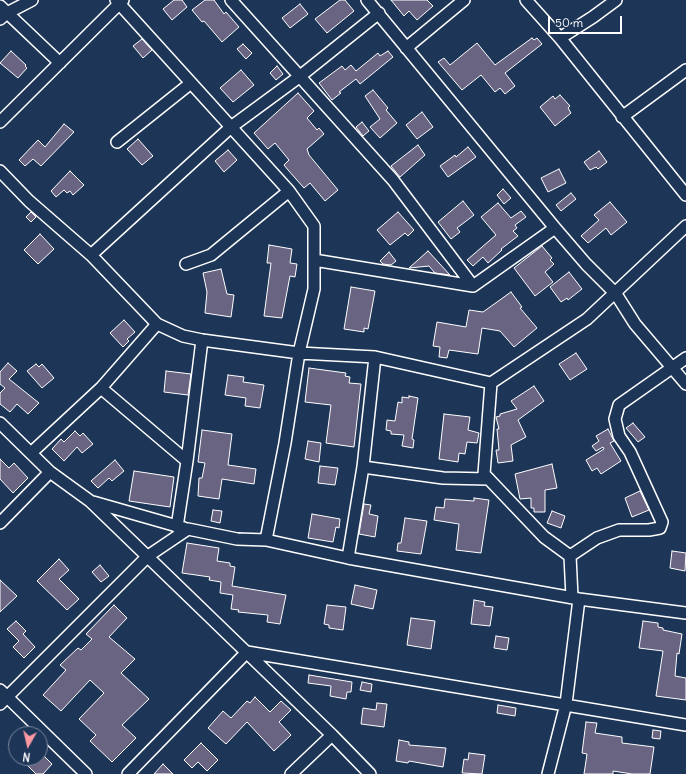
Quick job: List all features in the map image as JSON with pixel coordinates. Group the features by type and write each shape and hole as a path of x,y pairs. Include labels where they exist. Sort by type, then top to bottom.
{"street":[{"path":"32,0 2,13 60,63"},
{"path":"231,0 393,180 473,286"},
{"path":"368,0 555,228 586,264 616,294 635,324 686,384"},
{"path":"406,48 464,0"},
{"path":"526,0 560,38 686,195"},
{"path":"560,38 616,0"},
{"path":"0,122 120,1 191,83 289,191 314,226 314,289 299,353 285,443 266,540"},
{"path":"91,256 231,127 299,77 379,13"},
{"path":"622,117 686,70"},
{"path":"117,142 191,83"},
{"path":"0,171 29,201 91,256 157,324 184,336 202,340 299,353 375,357 491,383 587,319 616,294 686,226"},
{"path":"186,264 211,255 289,191"},
{"path":"314,260 473,286 555,228"},
{"path":"31,453 101,388 157,324"},
{"path":"177,527 202,340"},
{"path":"348,558 363,467 375,357"},
{"path":"570,556 596,538 619,530 649,530 660,528 662,522 630,452 620,436 615,419 620,405 673,369 686,358"},
{"path":"491,383 484,474 544,538 570,556 575,598 566,704 548,774"},
{"path":"101,388 187,461"},
{"path":"0,423 50,472 90,501 148,556 332,735 370,774"},
{"path":"363,467 443,478 489,479"},
{"path":"0,523 50,472"},
{"path":"90,501 177,527 237,539 266,540 348,558 575,598 686,613"},
{"path":"86,774 2,696 148,556 188,529"},
{"path":"247,652 686,725"},
{"path":"128,774 247,652"},
{"path":"291,774 332,735"}],"building":[{"path":"174,0 182,0 187,7 172,20 163,9"},
{"path":"205,0 214,0 224,14 226,12 239,27 222,42 204,21 202,22 192,10"},
{"path":"340,0 345,0 354,11 327,33 315,19"},
{"path":"391,0 427,0 433,6 417,20 409,11 404,16"},
{"path":"300,4 308,14 290,28 282,18"},
{"path":"532,38 534,40 537,38 542,44 505,73 515,86 505,94 500,88 495,92 481,75 462,90 438,62 444,58 450,65 477,43 495,65"},
{"path":"142,39 152,50 143,58 133,46"},
{"path":"243,44 252,53 246,59 237,49"},
{"path":"11,51 26,65 25,66 27,68 18,78 0,63"},
{"path":"388,51 393,57 360,84 356,79 339,92 341,93 332,100 319,83 342,66 345,70 351,65 356,71 378,53 380,56"},
{"path":"277,66 283,74 276,80 270,73"},
{"path":"241,70 254,85 233,102 220,88"},
{"path":"373,90 388,108 386,110 397,123 380,138 370,127 380,119 365,96"},
{"path":"298,93 314,111 307,118 317,130 319,128 324,134 307,149 309,155 338,190 325,201 310,183 304,188 288,170 284,165 289,160 275,143 268,149 254,133"},
{"path":"560,95 570,106 568,108 571,113 555,126 540,107 553,96 555,99"},
{"path":"422,112 433,127 417,139 406,125"},
{"path":"362,122 369,131 363,136 356,127"},
{"path":"64,124 74,132 41,166 33,159 25,166 19,160 38,140 45,147"},
{"path":"138,139 153,156 142,165 127,149"},
{"path":"418,145 425,155 400,177 391,166"},
{"path":"468,147 476,157 448,177 440,166 455,155 456,157"},
{"path":"228,150 237,160 224,172 215,161"},
{"path":"599,151 607,162 598,169 596,167 590,170 584,162"},
{"path":"559,169 566,183 548,192 541,178"},
{"path":"70,171 84,185 73,195 70,191 67,193 64,190 56,197 51,191"},
{"path":"503,189 511,198 504,204 497,195"},
{"path":"571,193 576,199 561,211 556,205"},
{"path":"463,201 474,215 457,228 460,232 451,239 438,222"},
{"path":"610,202 627,222 611,235 606,228 588,243 581,236 599,220 594,215"},
{"path":"498,203 511,218 521,211 526,217 515,225 517,228 513,231 518,236 501,249 502,250 488,263 483,257 473,266 467,260 496,235 481,217"},
{"path":"31,212 36,217 31,222 26,217"},
{"path":"398,212 414,230 408,236 405,233 390,245 377,230"},
{"path":"40,234 54,249 38,264 24,250"},
{"path":"269,245 292,249 290,263 297,264 295,277 290,276 282,318 264,316 271,263 267,263"},
{"path":"542,246 552,258 550,260 554,264 545,272 553,282 535,296 514,268"},
{"path":"428,251 450,275 435,273 429,266 409,268"},
{"path":"389,252 396,261 391,265 383,264 380,261"},
{"path":"221,269 227,294 234,295 231,317 205,313 207,292 203,273"},
{"path":"569,272 582,289 568,300 567,298 561,302 550,287"},
{"path":"351,287 375,291 368,329 364,328 364,332 344,329"},
{"path":"511,292 522,307 520,308 537,328 514,347 500,331 482,328 478,354 449,350 447,358 439,357 440,347 433,346 437,322 466,327 469,310 483,312"},
{"path":"124,320 135,332 127,339 129,341 123,347 110,333"},
{"path":"576,353 587,369 570,380 559,364"},
{"path":"8,363 17,371 9,379 39,403 28,414 17,404 10,412 0,404 0,393 5,388 0,384 0,372"},
{"path":"36,364 39,367 42,364 54,378 42,388 27,371"},
{"path":"309,368 346,373 345,376 350,377 349,383 361,384 354,447 326,443 331,405 305,402"},
{"path":"166,371 191,374 188,395 164,392"},
{"path":"228,375 244,377 243,382 264,385 260,408 245,406 246,398 225,395"},
{"path":"534,386 544,401 518,420 526,437 511,445 513,461 498,463 496,450 499,450 497,429 499,429 496,417 500,416 500,414 517,409 511,401"},
{"path":"409,396 418,398 412,439 414,440 413,448 402,446 404,435 391,434 391,431 386,430 387,420 395,421 398,402 402,403 402,397 409,398"},
{"path":"444,414 470,417 468,430 479,433 477,443 467,442 465,454 459,453 458,462 439,459"},
{"path":"633,423 645,437 638,442 626,428"},
{"path":"608,429 614,441 610,443 621,461 601,474 597,468 592,471 586,460 604,449 603,447 596,451 592,446 599,441 596,436"},
{"path":"202,430 232,434 228,465 256,469 254,484 222,479 219,499 198,496 199,478 202,478 205,463 198,462"},
{"path":"75,431 80,436 83,433 93,444 82,453 77,447 64,461 52,449 61,439 64,442"},
{"path":"308,441 321,443 319,462 305,459"},
{"path":"0,459 9,468 14,463 28,478 13,493 0,479"},
{"path":"115,460 124,471 112,481 109,478 98,488 91,481"},
{"path":"552,464 557,488 545,490 545,512 534,512 534,508 531,508 531,498 520,499 515,474"},
{"path":"320,466 338,468 335,485 318,483"},
{"path":"134,471 174,477 170,507 129,501"},
{"path":"640,491 649,510 632,517 625,498"},
{"path":"474,498 489,500 481,553 456,550 459,524 434,520 436,507 444,508 445,499 474,501"},
{"path":"364,504 371,505 369,514 378,516 375,537 359,534"},
{"path":"213,510 222,511 220,523 211,521"},
{"path":"552,511 565,516 561,528 547,523"},
{"path":"312,514 340,519 339,528 336,527 333,542 308,538"},
{"path":"405,518 427,521 421,554 397,551 398,543 401,543"},
{"path":"187,543 219,548 217,561 230,563 230,566 235,567 232,586 286,595 280,624 267,622 268,615 238,612 239,610 231,609 233,595 220,593 221,582 209,580 210,577 182,573"},
{"path":"672,551 686,553 685,571 670,568"},
{"path":"59,559 69,570 59,579 79,599 67,610 37,581"},
{"path":"100,565 109,576 101,582 92,572"},
{"path":"0,580 17,596 0,612"},
{"path":"355,585 377,590 373,609 351,604"},
{"path":"474,600 485,602 484,606 493,607 490,626 471,624"},
{"path":"114,605 127,618 109,637 135,659 121,673 149,699 122,725 136,738 112,762 90,741 96,735 79,719 104,693 90,680 61,711 43,695 66,670 60,665 78,648 81,650 92,639 86,634"},
{"path":"327,605 346,607 343,630 329,628 329,625 324,624"},
{"path":"411,618 435,621 431,649 407,645"},
{"path":"16,621 26,631 23,634 35,647 24,658 13,647 19,641 7,629"},
{"path":"643,621 658,623 658,627 663,628 663,630 682,634 679,654 677,653 675,676 686,678 686,700 656,696 663,651 639,648"},
{"path":"496,636 509,638 507,650 494,648"},
{"path":"309,675 352,682 351,692 347,692 346,699 330,696 331,686 308,683"},
{"path":"362,682 372,684 371,692 360,690"},
{"path":"255,697 270,712 281,701 291,710 279,722 291,735 274,751 247,722 226,744 208,728 223,711 231,718 247,701 250,703"},
{"path":"377,703 387,704 384,727 361,724 363,708 376,710"},
{"path":"498,705 516,708 515,716 497,713"},
{"path":"586,722 597,723 595,733 622,737 622,743 654,747 650,774 632,774 613,771 613,774 584,774 587,754 582,753"},
{"path":"653,730 661,731 660,739 652,738"},
{"path":"399,740 409,742 409,745 446,748 443,767 409,761 408,763 396,761"},
{"path":"201,743 218,760 207,771 198,762 192,768 184,760"},
{"path":"469,753 485,755 482,774 462,773 464,759 468,760"},
{"path":"48,760 52,764 43,774 36,774 28,766 48,766"},
{"path":"163,764 173,774 154,774"}]}
